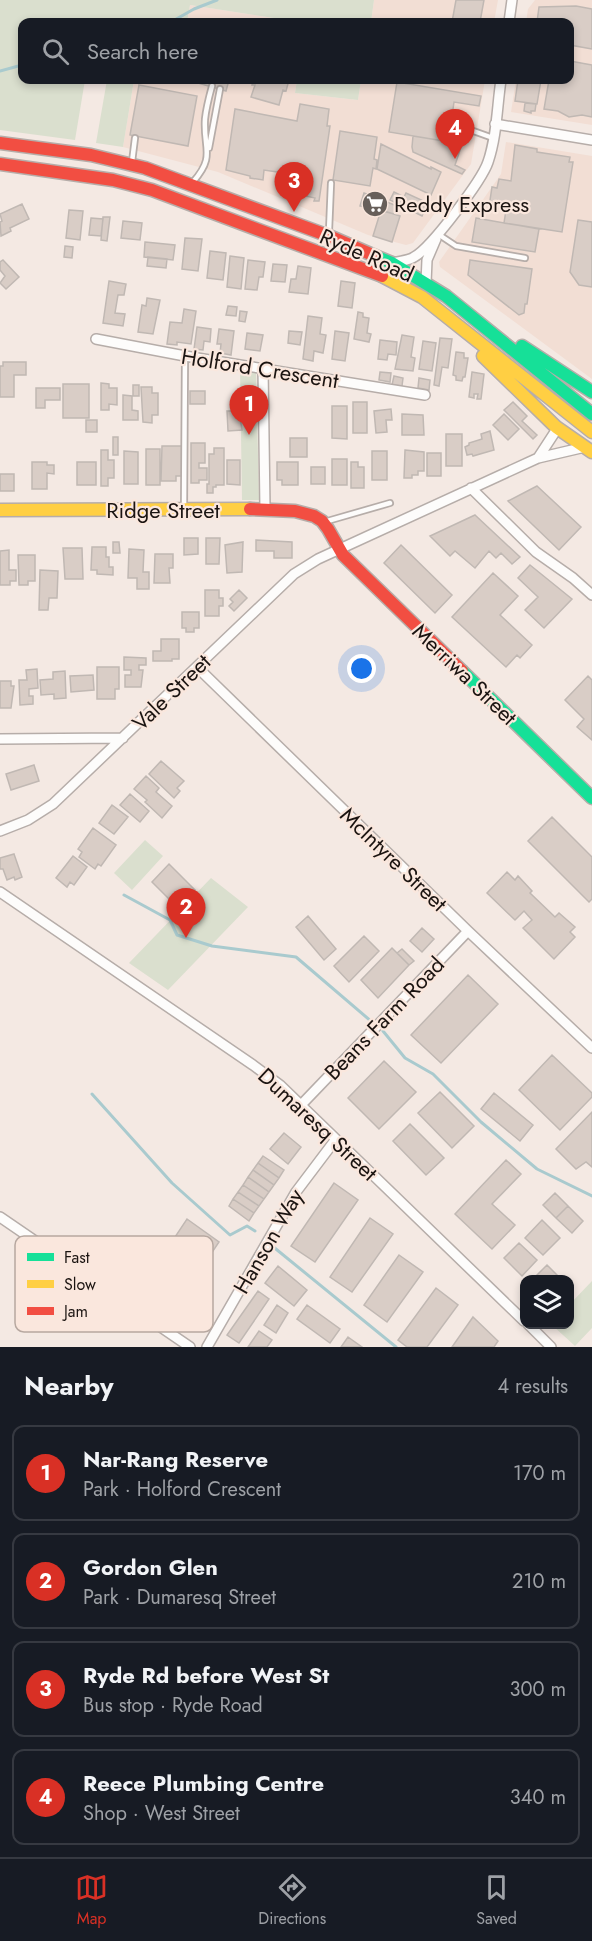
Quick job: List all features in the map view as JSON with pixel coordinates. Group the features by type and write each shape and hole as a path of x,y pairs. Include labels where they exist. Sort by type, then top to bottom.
{"main road":[{"name":"Ryde Road","path":"0,143 90,155 132,164 329,236 392,262 446,296 592,414"},
{"name":"Ryde Road","path":"0,164 113,180 175,197 389,279 422,297 592,432"},
{"path":"446,296 592,392"},
{"path":"422,297 556,427 589,450"},
{"name":"Ridge Street","path":"0,510 303,510 324,522"},
{"path":"324,522 340,549"},
{"name":"Merriwa Street","path":"340,549 343,555 592,798"}],"street":[{"path":"510,18 512,0"},
{"path":"392,262 414,258 438,234 488,163 500,84"},
{"path":"495,124 592,140"},
{"path":"426,283 427,260 438,234"},
{"name":"Holford Crescent","path":"96,339 185,356 425,395"},
{"path":"263,368 265,510"},
{"path":"538,458 556,427"},
{"path":"340,549 538,458 589,450"},
{"path":"471,488 536,552 573,578 592,595"},
{"name":"Vale Street","path":"0,831 28,820 53,804 294,574 340,549"},
{"name":"McIntyre Street","path":"197,667 468,931 592,1048"},
{"path":"0,739 123,738"},
{"name":"Dumaresq Street","path":"0,892 280,1085 520,1317"},
{"name":"Beans Farm Road","path":"301,1105 468,931"},
{"name":"Hanson Way","path":"207,1347 296,1192 336,1139"},
{"path":"0,1217 28,1236"},
{"name":"Dumaresq Street","path":"532,1329 551,1347"},
{"path":"168,1332 190,1347"}],"lane":[{"path":"208,154 205,120 212,87"},
{"path":"191,184 204,169 220,89"},
{"path":"451,123 493,138"},
{"path":"132,164 135,138"},
{"path":"329,236 331,183"},
{"path":"438,234 456,246 525,258"},
{"path":"184,510 185,356"},
{"path":"324,522 390,503"}],"shaded area":[{"path":"374,0 498,0 495,18 372,18"},
{"path":"535,0 592,0 592,125 511,112 515,84 574,84 574,18 527,18 528,9"},
{"path":"190,5 274,18 188,18"},
{"path":"133,84 296,84 295,93 358,100 360,84 484,84 471,164 413,243 406,245 368,235 218,172 123,147"},
{"path":"506,142 592,156 592,379 440,267 439,262 501,174"}],"green space":[{"path":"0,0 374,0 372,18 274,18 190,5 188,18 18,18 18,84 84,84 75,140 0,130"},
{"path":"106,84 133,84 123,147 96,143"},
{"path":"296,84 360,84 358,100 295,93"},
{"path":"240,367 256,369 259,500 242,500"},
{"path":"145,840 163,856 132,890 114,873"},
{"path":"211,878 248,907 168,990 129,963"},
{"path":"592,1281 592,1328 575,1346 556,1329 574,1329 574,1300"}],"building":[{"path":"456,0 484,0 481,18 453,18"},
{"path":"576,6 592,9 592,49 574,46 574,18 538,18 539,7"},
{"path":"574,62 592,65 592,117 582,115 569,117 558,111 544,109 548,84 574,84"},
{"path":"202,84 228,84 226,91"},
{"path":"288,84 286,91 283,90 279,105 251,97 255,85 252,85"},
{"path":"397,84 481,96 479,106 454,102 450,130 460,138 462,144 389,132"},
{"path":"517,84 540,84 537,104 515,101"},
{"path":"139,85 197,96 188,146 130,135"},
{"path":"525,103 536,104 535,111 531,113 524,111"},
{"path":"300,104 329,109 327,126 330,126 319,201 314,201 315,198 282,191 284,173 264,170 263,180 226,170 235,109 297,121"},
{"path":"340,131 377,137 374,159 377,160 376,169 373,168 370,186 333,180"},
{"path":"413,136 462,144 455,165 465,170 462,174 413,152"},
{"path":"381,144 441,172 431,195 377,169"},
{"path":"515,145 537,149 537,152 570,157 569,162 573,162 562,232 504,223 506,210 489,207 492,187 497,188 499,179 511,181"},
{"path":"394,192 404,197 406,193 428,203 422,216 390,200"},
{"name":"Reddy Express","path":"364,193 397,206 395,214 360,206"},
{"path":"22,204 29,219 10,228 11,231 1,236 0,214"},
{"path":"69,210 83,211 80,240 66,238"},
{"path":"381,210 400,216 392,242 373,236"},
{"path":"103,217 110,217 107,241 101,240"},
{"path":"91,218 103,219 101,236 89,235"},
{"path":"476,218 539,229 535,252 472,242"},
{"path":"578,220 592,222 592,287 579,285 570,272"},
{"path":"123,221 142,223 140,240 121,238"},
{"path":"185,238 202,239 198,271 182,269"},
{"path":"145,242 175,245 173,260 144,257"},
{"path":"65,246 73,247 72,258 64,257"},
{"path":"210,251 226,253 223,280 207,278"},
{"path":"230,256 244,258 241,289 227,287"},
{"path":"148,257 167,259 166,268 147,266"},
{"path":"3,260 19,277 6,289 0,283 5,276 0,270 0,262"},
{"path":"248,260 265,262 263,277 259,277 257,290 245,289"},
{"path":"470,260 532,269 524,313 519,315 468,275"},
{"path":"273,264 287,265 285,282 271,281"},
{"path":"298,266 311,268 308,294 289,292 291,279 296,279"},
{"path":"109,281 126,284 124,295 118,295 115,313 125,314 123,326 103,323"},
{"path":"341,281 355,283 352,308 338,306"},
{"path":"147,298 160,300 153,334 138,332 142,305 146,306"},
{"path":"228,306 237,307 236,316 226,315"},
{"path":"184,309 196,311 191,344 177,342 177,345 167,344 170,322 182,323"},
{"path":"240,311 247,312 245,322 239,321"},
{"path":"358,312 363,313 363,317 369,318 367,333 371,334 369,342 354,339"},
{"path":"308,316 322,318 320,334 326,335 323,353 314,351 313,361 303,359"},
{"path":"197,327 211,329 210,342 204,341 203,350 194,349"},
{"path":"219,329 234,331 231,355 220,353 221,344 217,344"},
{"path":"289,331 302,332 300,345 288,343"},
{"path":"335,331 349,333 345,361 332,359"},
{"path":"247,333 263,335 260,351 245,349"},
{"path":"402,335 414,337 411,357 415,358 413,371 395,369"},
{"path":"440,338 452,339 448,368 442,367 439,386 434,385"},
{"path":"380,340 397,342 396,355 388,354 387,360 378,359"},
{"path":"423,341 436,343 432,371 419,369"},
{"path":"456,352 464,353 464,358 468,358 465,377 462,381 456,380 456,376 453,375"},
{"path":"3,362 26,362 26,375 14,375 14,397 0,397 0,366 3,366"},
{"path":"380,372 391,373 390,382 379,380"},
{"path":"472,372 484,374 481,399 477,399 478,394 474,394 474,398 469,397"},
{"path":"394,376 403,378 402,386 392,385"},
{"path":"419,378 430,380 429,390 418,388"},
{"path":"101,383 109,384 109,388 117,388 117,405 109,404 109,410 101,410"},
{"path":"63,384 89,384 89,418 63,418"},
{"path":"133,385 139,385 139,396 133,396"},
{"path":"141,387 152,387 152,393 158,393 158,415 152,415 152,423 143,422"},
{"path":"36,388 60,388 60,400 45,400 45,408 36,408"},
{"path":"190,391 205,391 205,404 190,404"},
{"path":"123,395 132,396 132,410 138,411 138,420 123,420"},
{"path":"353,402 367,402 367,433 353,433"},
{"path":"513,402 527,416 522,421 537,435 533,439 504,410"},
{"path":"332,406 347,406 347,439 332,438"},
{"path":"391,409 392,420 386,420 387,432 376,433 374,411"},
{"path":"227,411 239,411 242,430 228,431"},
{"path":"402,414 423,415 424,435 402,435"},
{"path":"504,414 519,429 508,440 493,425"},
{"path":"86,420 97,420 97,432 86,432"},
{"path":"490,431 494,450 473,456 472,454 467,455 465,447 469,443 482,439 481,434"},
{"path":"446,434 462,434 462,466 446,466"},
{"path":"113,437 118,437 118,455 113,455"},
{"path":"290,438 307,438 307,457 290,457"},
{"path":"191,443 205,443 205,463 199,463 199,468 207,468 207,480 199,480 199,483 191,483"},
{"path":"162,446 182,446 182,476 176,476 176,481 161,481"},
{"path":"214,448 224,448 224,485 216,485 213,487 213,493 207,493 209,454 214,454"},
{"path":"146,449 160,449 160,485 146,485"},
{"path":"101,450 108,450 108,460 114,460 114,478 108,478 108,486 101,486"},
{"path":"405,450 424,452 424,471 418,471 418,475 412,475 412,478 404,478"},
{"path":"124,451 138,452 138,484 124,484"},
{"path":"372,451 387,451 387,480 372,480"},
{"path":"427,453 441,453 441,476 427,476"},
{"path":"332,459 347,459 347,485 332,485"},
{"path":"227,460 240,460 240,485 227,484"},
{"path":"32,462 47,462 47,465 54,465 54,474 47,473 47,489 32,489"},
{"path":"77,462 96,462 96,485 77,485"},
{"path":"277,462 298,462 298,485 282,485 282,480 277,480"},
{"path":"351,462 358,462 358,467 364,467 364,488 351,488"},
{"path":"311,467 325,467 325,484 311,484"},
{"path":"0,474 14,474 14,491 0,491"},
{"path":"537,486 581,527 559,550 508,501"},
{"path":"475,515 520,557 512,564 501,553 496,558 489,551 475,568 455,551 450,556 430,536"},
{"path":"184,538 198,538 198,554 184,555"},
{"path":"206,538 220,538 219,564 206,564"},
{"path":"256,540 292,542 292,558 274,558 274,551 256,551"},
{"path":"113,542 119,542 120,553 113,553"},
{"path":"243,542 242,572 227,573 225,545"},
{"path":"401,545 452,595 435,613 384,563"},
{"path":"92,547 106,547 106,557 109,557 109,567 113,567 113,575 97,574 97,570 91,570"},
{"path":"63,548 82,548 83,579 65,579"},
{"path":"129,549 144,550 143,572 149,572 149,589 137,589 137,578 128,578"},
{"path":"9,550 9,570 16,570 16,581 10,581 10,585 0,585 0,551"},
{"path":"155,554 173,554 173,568 169,568 170,583 154,583"},
{"path":"18,555 35,555 35,581 28,581 28,585 19,585"},
{"path":"530,565 572,599 544,628 525,610 538,597 518,578"},
{"path":"40,570 58,571 57,598 49,598 48,610 39,610"},
{"path":"493,573 518,596 500,615 532,645 520,658 517,655 506,667 452,617"},
{"path":"205,590 219,590 219,598 223,598 223,606 219,606 219,616 205,616"},
{"path":"239,590 247,598 234,611 229,606 233,602 230,599"},
{"path":"182,612 199,612 199,628 194,628 194,632 186,632 186,628 182,628"},
{"path":"161,639 179,639 179,659 153,661 153,651 161,651"},
{"path":"124,657 146,658 146,665 139,665 139,670 143,670 141,687 125,687 125,675 131,675 131,670 124,670"},
{"path":"97,667 119,667 119,689 115,689 115,699 97,699"},
{"path":"37,669 38,688 29,689 29,696 33,696 33,704 20,705 19,680 27,680 26,670"},
{"path":"65,671 66,698 54,699 54,694 41,695 40,680 53,679 53,672"},
{"path":"93,675 94,690 71,692 70,676"},
{"path":"588,676 592,680 592,740 577,727 584,719 565,700"},
{"path":"0,681 11,681 11,686 14,686 11,708 0,708"},
{"path":"161,761 184,781 177,788 180,791 174,798 149,774"},
{"path":"34,765 39,781 11,790 6,774"},
{"path":"146,776 159,788 156,792 172,806 162,818 134,789"},
{"path":"130,794 149,811 140,822 120,805"},
{"path":"112,805 128,817 114,834 99,823"},
{"path":"552,817 592,857 592,899 589,902 528,841"},
{"path":"93,828 116,845 101,866 98,864 95,869 79,857 82,852 78,849"},
{"path":"14,854 22,877 7,880 3,869 0,869 0,858"},
{"path":"73,856 87,867 74,885 70,882 67,887 56,878"},
{"path":"169,864 195,890 178,908 152,882"},
{"path":"507,872 515,880 518,876 532,891 530,893 555,917 559,913 575,927 570,932 575,937 554,959 523,928 532,920 524,911 515,920 487,893"},
{"path":"308,916 336,949 324,960 296,927"},
{"path":"422,928 434,939 422,952 410,941"},
{"path":"364,936 379,951 349,982 334,966"},
{"path":"392,948 409,965 378,998 361,980"},
{"path":"402,949 414,961 409,965 397,953"},
{"path":"468,975 498,1004 441,1063 411,1035"},
{"path":"552,1055 592,1093 592,1097 560,1130 519,1090"},
{"path":"384,1061 416,1092 379,1129 348,1098"},
{"path":"440,1092 474,1126 452,1148 418,1113"},
{"path":"494,1093 533,1125 520,1141 481,1109"},
{"path":"592,1112 592,1167 586,1162 576,1169 556,1149"},
{"path":"410,1124 444,1158 426,1175 393,1141"},
{"path":"284,1133 301,1147 288,1164 270,1149"},
{"path":"263,1156 284,1170 279,1178 258,1163"},
{"path":"506,1160 521,1174 492,1204 515,1225 492,1249 455,1214"},
{"path":"258,1163 279,1178 274,1185 253,1170"},
{"path":"253,1170 274,1185 269,1192 248,1177"},
{"path":"248,1177 269,1192 264,1199 243,1185"},
{"path":"334,1183 358,1200 315,1262 291,1246"},
{"path":"243,1185 264,1199 259,1206 238,1192"},
{"path":"238,1192 259,1206 254,1213 233,1199"},
{"path":"555,1193 568,1206 556,1218 543,1205"},
{"path":"233,1199 254,1213 249,1221 229,1206"},
{"path":"568,1206 583,1221 572,1233 556,1218"},
{"path":"370,1218 393,1234 352,1292 330,1277"},
{"path":"187,1219 211,1236 176,1236"},
{"path":"542,1220 560,1238 543,1255 525,1238"},
{"path":"213,1238 219,1242 213,1251"},
{"path":"519,1243 537,1260 521,1275 504,1258"},
{"path":"399,1255 423,1272 387,1322 364,1305"},
{"path":"547,1265 557,1275 537,1275"},
{"path":"278,1266 307,1290 294,1306 265,1283"},
{"path":"436,1288 458,1305 427,1347 407,1347 398,1340"},
{"path":"258,1291 269,1299 239,1343 227,1335"},
{"path":"277,1305 288,1313 276,1333 264,1325"},
{"path":"307,1305 340,1329 330,1343 297,1319"},
{"path":"473,1317 498,1341 494,1347 452,1347"},
{"path":"259,1331 272,1340 267,1347 248,1347"},
{"path":"348,1337 362,1347 341,1347"}],"waterway":[{"path":"178,18 217,0"},
{"path":"0,71 18,66"},
{"path":"124,895 170,920 177,935 212,946 296,957 372,1022"},
{"path":"383,1031 405,1058 433,1074 481,1122 537,1169 592,1196"},
{"path":"92,1094 172,1183 230,1235 247,1226 255,1231"},
{"path":"271,1245 396,1347"}],"traffic: fast":[{"path":"375,256 392,263 446,296 592,414"},
{"path":"522,346 592,392"},
{"path":"462,671 592,798"}],"traffic: slow":[{"path":"382,276 422,297 592,432"},
{"path":"483,356 556,427 592,452"},
{"path":"0,510 250,509"}],"traffic: jam":[{"path":"0,143 91,155 145,168 329,236 375,256"},
{"path":"0,164 113,180 152,190 382,276"},
{"path":"250,509 295,511 314,516 322,521 343,555 462,671"}],"place":[{"name":"Reece Plumbing Centre","path":"455,159"},
{"name":"Reddy Express","path":"375,204"},
{"name":"Ryde Rd before West St","path":"294,212"},
{"name":"Nar-Rang Reserve","path":"249,435"},
{"name":"Gordon Glen","path":"186,938"}]}
